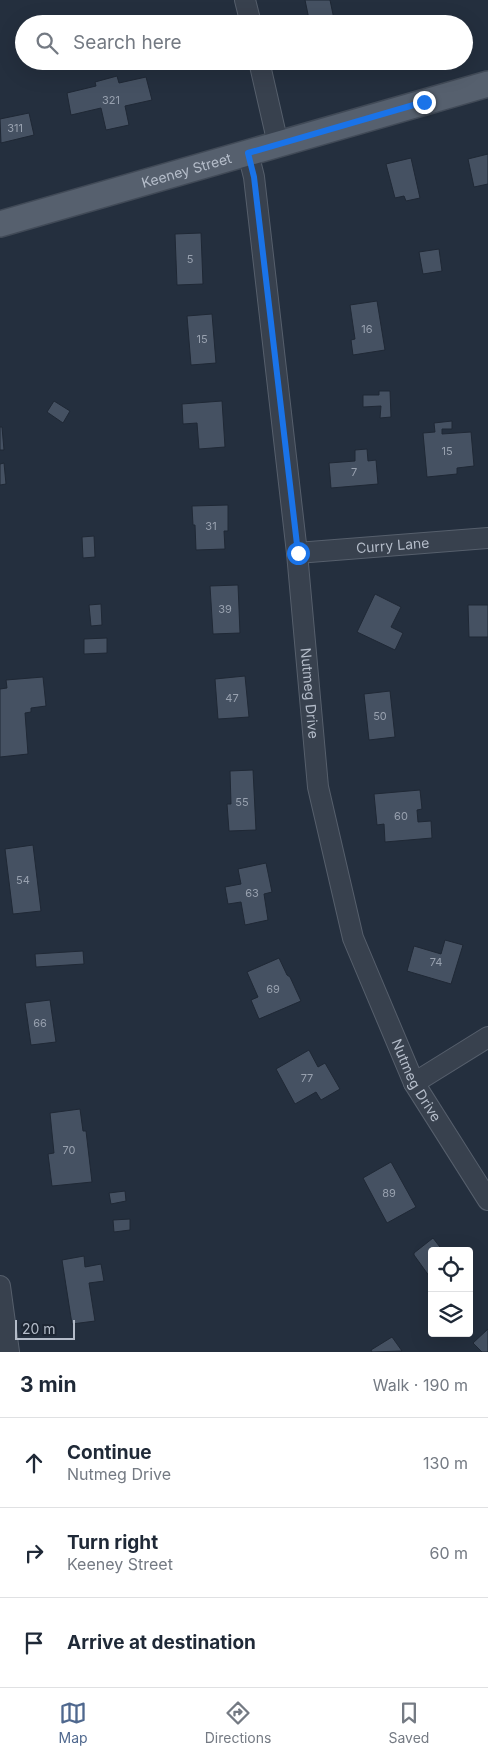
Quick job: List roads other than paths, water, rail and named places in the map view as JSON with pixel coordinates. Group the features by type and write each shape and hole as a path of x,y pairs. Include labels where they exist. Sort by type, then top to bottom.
{"main road":[{"name":"Keeney Street","path":"0,224 488,84"}],"street":[{"path":"245,0 248,15"},
{"path":"261,70 278,144"},
{"name":"Nutmeg Drive","path":"248,153 254,177 298,553 318,787 353,938 414,1083 488,1200"},
{"name":"Curry Lane","path":"298,553 488,538"},
{"path":"414,1083 488,1037"},
{"path":"0,1286 10,1352"}]}
